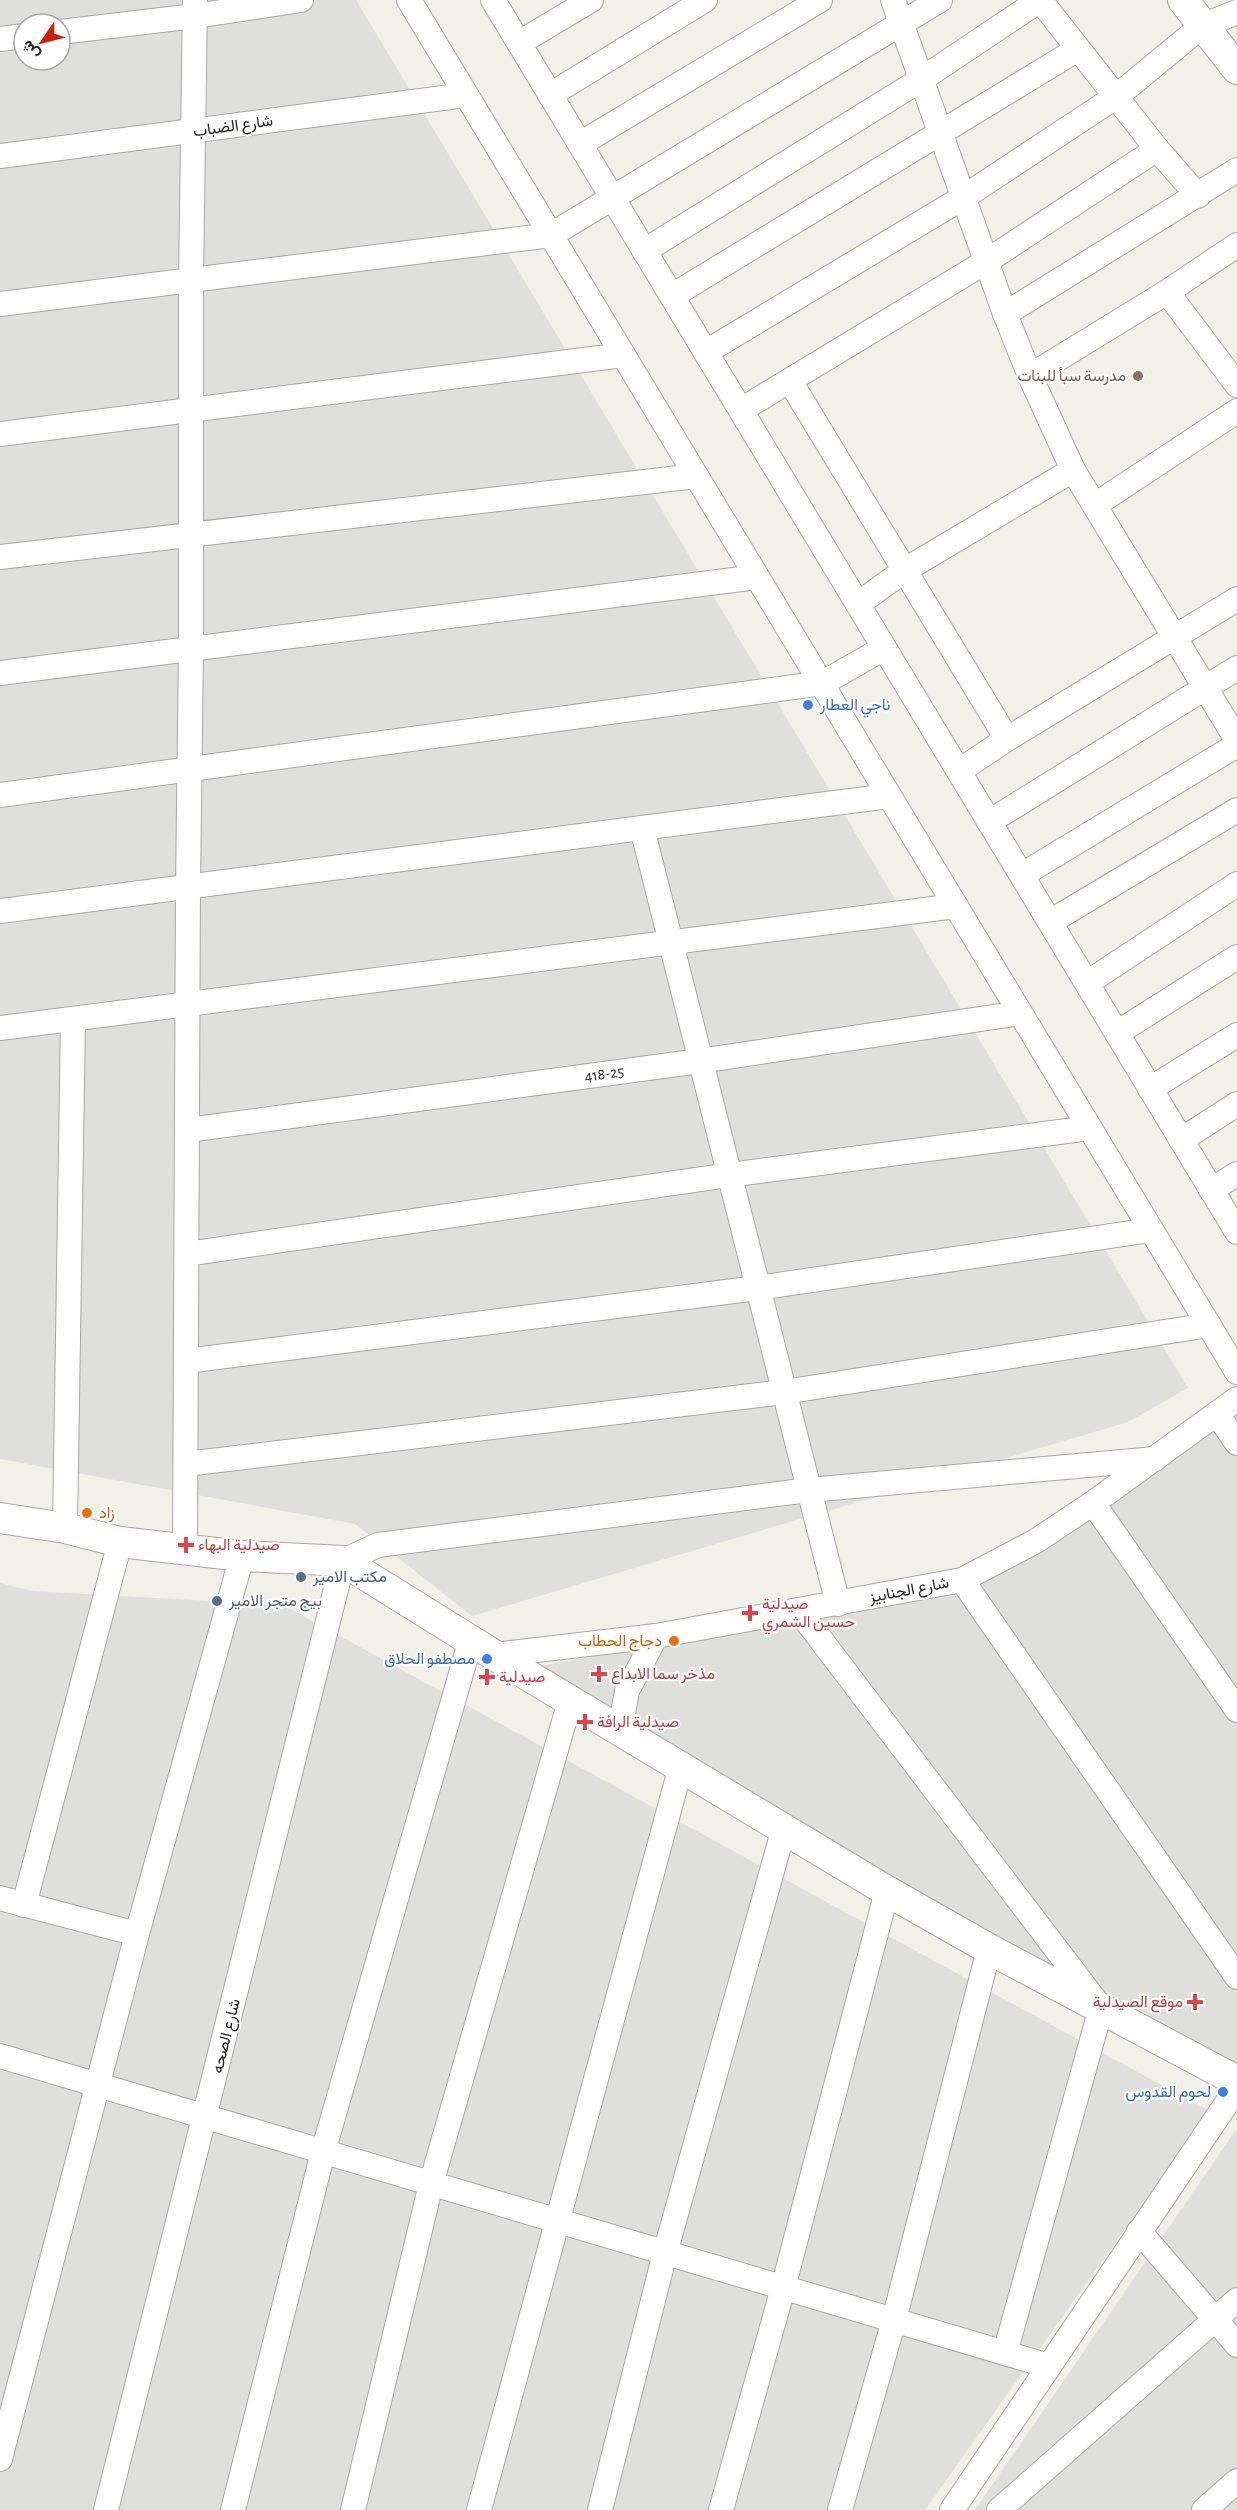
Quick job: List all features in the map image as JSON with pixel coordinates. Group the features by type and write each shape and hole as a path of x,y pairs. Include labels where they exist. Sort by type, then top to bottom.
{"street":[{"path":"72,30 195,8 301,0"},
{"path":"409,0 1237,1372"},
{"path":"493,0 1237,1232"},
{"path":"519,43 591,0"},
{"path":"550,95 705,0"},
{"path":"580,144 820,0"},
{"path":"893,0 1005,314 1030,376 1073,470 1237,740"},
{"path":"0,304 551,235 940,0"},
{"path":"644,251 922,79 1040,0 1157,149 1198,196"},
{"path":"1183,0 1237,69"},
{"path":"185,1548 191,280 195,8"},
{"path":"706,352 964,197 1117,96 1202,26 1237,12"},
{"path":"672,296 1078,49"},
{"name":"شارع الضباب","path":"0,156 466,95"},
{"path":"741,410 987,261 1157,149"},
{"path":"1005,314 1237,171"},
{"path":"1030,376 1236,249"},
{"path":"1167,292 1237,385"},
{"path":"0,434 623,355"},
{"path":"790,381 1007,739"},
{"path":"1095,506 1237,411"},
{"path":"858,604 905,570 1073,470"},
{"path":"0,557 696,476"},
{"path":"0,673 758,577"},
{"path":"959,771 1007,739 1237,599"},
{"path":"0,795 823,683 884,648"},
{"path":"990,822 1237,668"},
{"path":"1022,875 1237,745"},
{"path":"0,911 889,796"},
{"path":"1050,922 1237,810"},
{"path":"642,828 838,1605"},
{"path":"1087,983 1237,884"},
{"path":"0,1028 956,906"},
{"path":"1117,1033 1237,957"},
{"name":"418-25","path":"188,1130 700,1061 1020,1013"},
{"path":"65,1527 73,1019"},
{"path":"1150,1089 1237,1035"},
{"path":"1182,1140 1237,1104"},
{"path":"187,1254 729,1175 1090,1128"},
{"path":"1211,1190 1237,1174"},
{"path":"186,1360 757,1288 1151,1230"},
{"path":"186,1464 784,1392 1209,1325"},
{"name":"شارع الجنابيز","path":"483,1647 656,1636 838,1605 962,1580 1036,1541 1093,1503 1237,1399"},
{"path":"1217,1414 1237,1443"},
{"path":"1,1521 65,1527 120,1542 242,1556 343,1560 378,1545 809,1491 1155,1459"},
{"path":"1093,1503 1237,1710"},
{"path":"24,1905 120,1542"},
{"path":"0,2459 137,1934 242,1556"},
{"path":"343,1560 570,1701 888,1891 989,1949 1237,2081"},
{"name":"شارع الصحه","path":"106,2510 206,2117 343,1560"},
{"path":"962,1580 1237,1977"},
{"path":"799,1611 1101,2008"},
{"path":"620,1730 627,1691 656,1636"},
{"path":"233,2510 323,2152 483,1647"},
{"path":"353,2510 432,2184 570,1701"},
{"path":"479,2510 681,1766"},
{"path":"600,2510 665,2253 784,1828"},
{"path":"720,2510 783,2288 888,1891"},
{"path":"0,1898 137,1934"},
{"path":"840,2510 894,2320 989,1949"},
{"path":"1005,2353 1101,2008"},
{"path":"0,2056 1048,2366"},
{"path":"952,2510 1237,2088"},
{"path":"1139,2231 1237,2345"},
{"path":"999,2510 1237,2300"},
{"path":"1204,2510 1237,2481"}],"shaded area":[{"path":"0,0 356,0 1188,1388 1128,1422 472,1616 355,1524 0,1459"},
{"path":"1237,1394 1237,2076 534,1667 954,1593"},
{"path":"0,1583 32,1591 283,1605 1209,2111 925,2510 0,2510"},
{"path":"1235,2131 1237,2132 1237,2510 975,2510"}],"place":[{"name":"مدرسة سبأ للبنات","path":"1138,376"},
{"name":"ناجي العطار","path":"808,705"},
{"name":"زاد","path":"87,1513"},
{"name":"صيدلية البهاء","path":"186,1545"},
{"name":"مكتب الامير","path":"301,1577"},
{"name":"بيج متجر الامير","path":"217,1601"},
{"name":"صيدلية حسين الشمري","path":"750,1613"},
{"name":"دجاج الحطاب","path":"674,1641"},
{"name":"مصطفو الحلاق","path":"487,1659"},
{"name":"مذخر سما الابداع","path":"599,1674"},
{"name":"صيدلية","path":"487,1677"},
{"name":"صيدلية الرافة","path":"585,1722"},
{"name":"موقع الصيدلية","path":"1195,2002"},
{"name":"لحوم القدوس","path":"1223,2092"}]}
